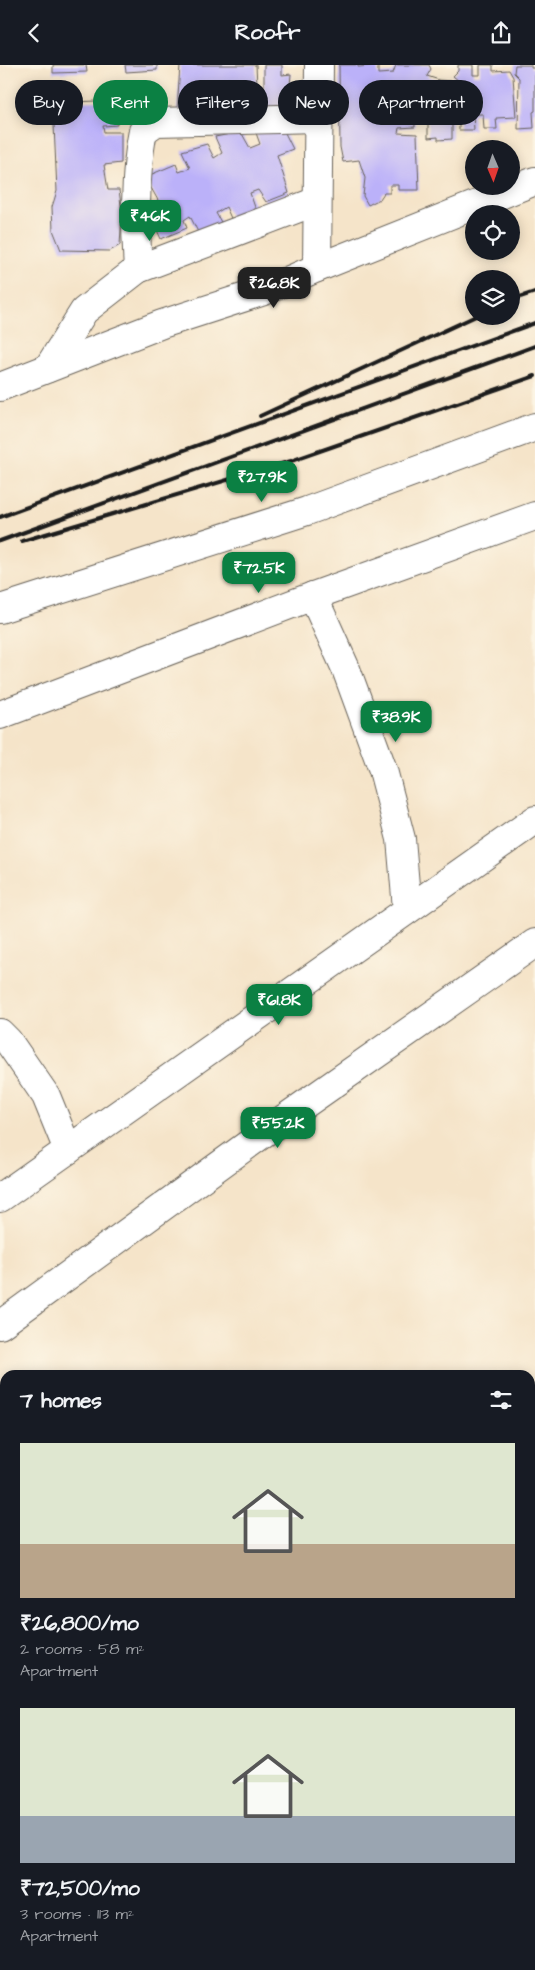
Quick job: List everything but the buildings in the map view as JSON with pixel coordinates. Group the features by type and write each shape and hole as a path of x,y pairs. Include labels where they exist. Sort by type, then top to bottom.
{"street":[{"path":"318,65 318,80"},
{"path":"138,269 136,243 137,172 143,131 156,122 278,119"},
{"path":"317,268 318,125"},
{"path":"0,387 162,324 264,291 535,181"},
{"path":"48,368 84,311 138,269 318,201"},
{"path":"0,609 307,511 535,427"},
{"path":"0,715 313,596 535,516"},
{"path":"313,596 346,669 383,770 401,839 407,909"},
{"path":"0,1198 535,820"},
{"path":"0,1325 268,1130 535,943"},
{"path":"0,1033 8,1041 46,1097 68,1150"}],"railway":[{"path":"520,297 535,292"},
{"path":"260,416 465,321"},
{"path":"0,517 535,323"},
{"path":"0,541 535,346"},
{"path":"22,541 291,461 535,376"}]}
